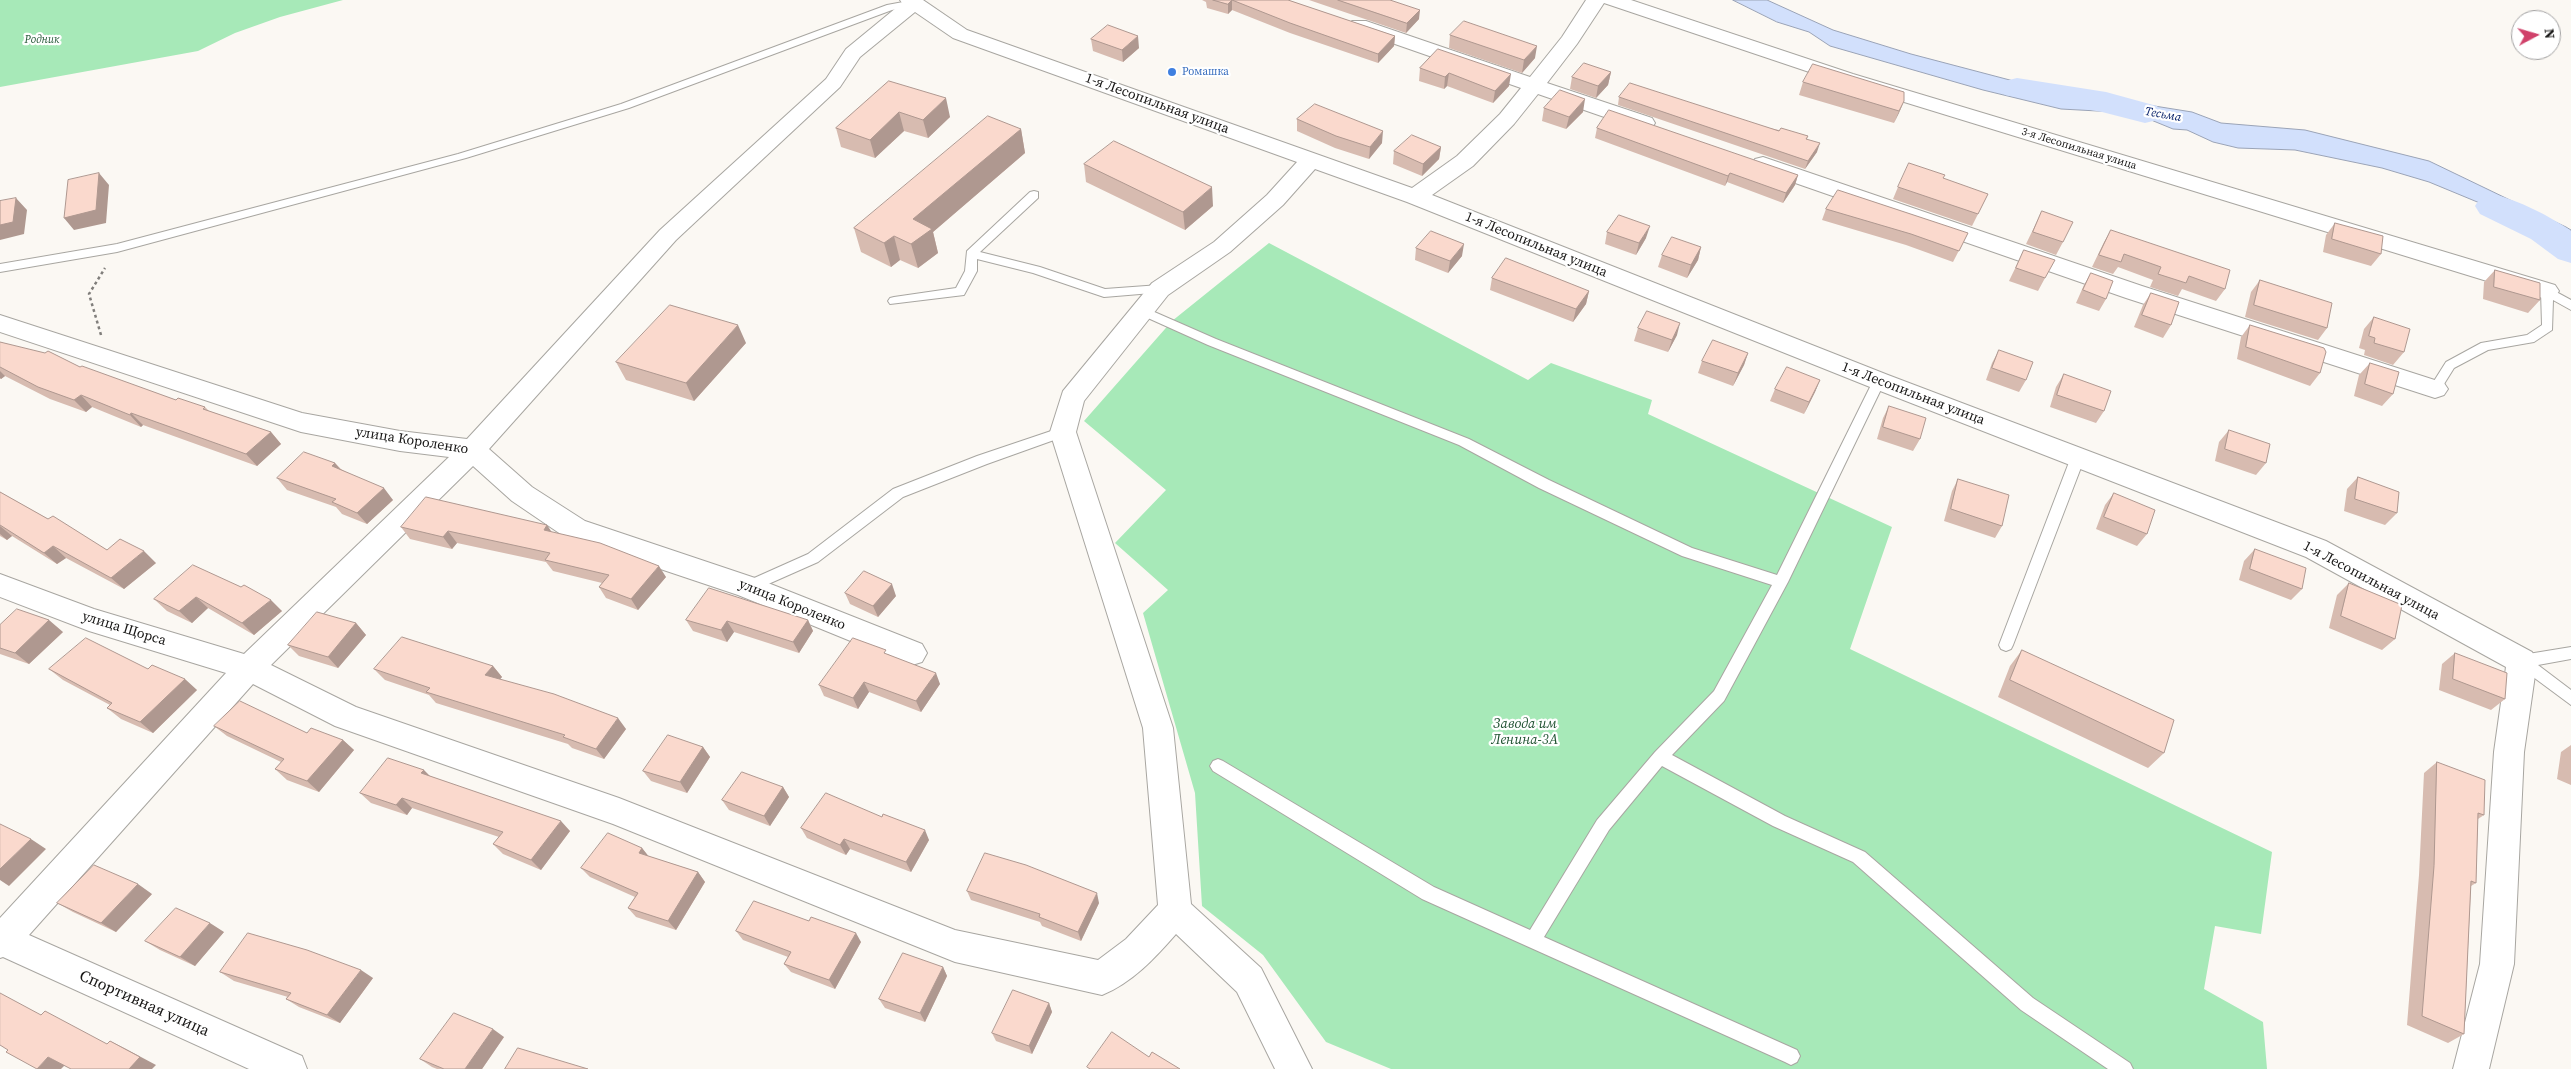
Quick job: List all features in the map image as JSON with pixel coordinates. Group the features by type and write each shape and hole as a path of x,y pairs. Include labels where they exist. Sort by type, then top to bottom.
{"street":[{"path":"1415,197 1466,162 1507,119 1532,84 1570,40 1596,0"},
{"name":"3-я Лесопильная улица","path":"1612,0 1846,78 2547,292"},
{"path":"1,940 249,668 474,450 668,235 833,83 853,54 912,2"},
{"name":"1-я Лесопильная улица","path":"912,2 960,34 1415,197 1879,381 2316,549 2522,661"},
{"path":"1339,19 1662,130"},
{"path":"1744,158 2134,292 2435,389"},
{"path":"1294,1069 1249,980 1175,911 1158,728 1063,432 1072,398 1160,289 1222,247 1275,200 1311,160"},
{"name":"улица Короленко","path":"0,323 301,422 400,441 474,450 522,494 576,529 748,587 912,653"},
{"name":"улица Щорса","path":"0,585 89,619 249,668 346,717 619,812 955,946 1102,978 1138,951 1175,911"},
{"path":"2471,1069 2498,964 2509,752 2522,661"},
{"name":"Спортивная улица","path":"1,940 289,1069"}],"lane":[{"path":"0,268 117,248 462,156 607,112 890,7 912,2"},
{"path":"894,301 960,292 971,271 971,254 1034,195"},
{"path":"971,254 1036,270 1104,293 1160,289"},
{"path":"2547,292 2571,306"},
{"path":"2435,389 2450,365 2485,346 2530,339 2548,327 2547,292"},
{"path":"1143,311 1212,342 1464,442 1544,484 1687,552 1781,582"},
{"path":"1533,940 1603,825 1660,757 1719,696 1781,582 1879,381"},
{"path":"748,587 813,558 898,493 982,460 1063,432"},
{"path":"2006,645 2078,458"},
{"path":"2522,661 2571,653"},
{"path":"2522,661 2571,699"},
{"path":"1660,757 1778,821 1860,856 2027,1004 2124,1069"},
{"path":"1218,766 1428,893 1791,1056"}],"path":[{"path":"107,359 89,294 117,248"}],"green space":[{"name":"Родник","path":"0,0 343,0 280,17 235,33 198,51 0,87"},
{"name":"Завода им Ленина-3А","path":"1269,243 1528,380 1551,363 1652,400 1648,414 1892,527 1850,649 2272,852 2261,934 2215,926 2204,989 2263,1022 2267,1069 1391,1069 1326,1042 1263,955 1202,906 1195,793 1143,613 1168,590 1115,543 1166,490 1084,421 1172,321"}],"water":[{"path":"1733,0 1767,0 1833,30 1911,54 2082,99 2117,100 2192,112 2221,123 2305,130 2429,161 2571,230 2571,249 2558,238 2516,218 2429,182 2382,168 2295,150 2238,148 2213,142 2187,130 2173,129 2134,113 2061,109 1983,90 1830,46 1809,32 1777,22"}],"building":[{"path":"1213,0 1232,0 1228,4"},
{"path":"1232,0 1288,0 1395,36 1378,54"},
{"path":"1338,0 1390,0 1420,10 1407,23"},
{"path":"1464,21 1537,46 1524,60 1450,35"},
{"path":"1108,25 1138,36 1122,50 1091,39"},
{"path":"1438,49 1511,74 1495,91 1449,73 1445,77 1420,68"},
{"path":"1584,63 1611,72 1598,86 1572,77"},
{"path":"1813,64 1904,92 1904,101 1899,111 1803,82"},
{"path":"889,81 946,98 923,120 899,112 870,140 836,128"},
{"path":"1630,83 1779,131 1781,128 1808,136 1806,139 1820,143 1808,161 1619,97"},
{"path":"1560,90 1585,99 1569,117 1544,108"},
{"path":"1315,104 1383,131 1370,147 1336,136 1297,119"},
{"path":"1609,110 1798,175 1786,193 1730,173 1728,176 1597,128"},
{"path":"988,116 1021,129 913,219 932,229 911,244 894,236 884,243 854,228"},
{"path":"1412,135 1441,147 1423,164 1394,151"},
{"path":"1114,141 1212,187 1183,212 1084,164"},
{"path":"1909,163 1945,175 1943,178 1988,194 1978,214 1898,187"},
{"path":"99,173 96,210 64,218 68,180"},
{"path":"1838,190 1968,233 1959,251 1911,234 1826,209"},
{"path":"16,198 13,222 0,225 0,201"},
{"path":"2042,211 2073,222 2063,242 2033,232"},
{"path":"1619,215 1650,226 1639,243 1607,232"},
{"path":"2335,223 2383,236 2381,254 2332,239"},
{"path":"2111,230 2230,270 2225,289 2189,276 2186,283 2158,274 2161,267 2124,254 2121,262 2099,255"},
{"path":"1431,231 1464,244 1450,261 1416,248"},
{"path":"1672,237 1701,247 1691,265 1662,255"},
{"path":"2024,250 2055,260 2045,278 2016,268"},
{"path":"1506,258 1589,291 1576,309 1492,278"},
{"path":"2495,270 2540,283 2540,300 2494,287"},
{"path":"2091,273 2113,281 2106,299 2083,290"},
{"path":"2260,280 2332,303 2327,328 2254,305"},
{"path":"2151,293 2179,302 2171,325 2142,315"},
{"path":"670,305 738,325 686,383 616,362"},
{"path":"1647,311 1680,323 1672,340 1638,328"},
{"path":"2374,317 2410,329 2404,352 2374,343 2375,338 2369,336"},
{"path":"2250,325 2324,348 2326,352 2320,373 2246,347"},
{"path":"1713,340 1748,353 1738,373 1702,361"},
{"path":"0,342 45,353 48,351 80,367 82,366 176,400 178,398 205,407 203,409 271,432 246,454 131,413 130,415 81,395 74,400 38,387 0,367"},
{"path":"1999,350 2033,362 2026,380 1992,368"},
{"path":"2370,363 2399,372 2393,394 2365,384"},
{"path":"1787,367 1820,380 1809,402 1775,389"},
{"path":"2064,374 2111,391 2104,411 2057,395"},
{"path":"1889,406 1926,418 1920,439 1883,427"},
{"path":"2229,430 2270,444 2266,463 2225,449"},
{"path":"304,452 335,463 332,466 384,488 357,513 332,502 336,499 277,478"},
{"path":"2358,477 2399,492 2397,513 2355,499"},
{"path":"1958,479 2009,495 2002,526 1951,509"},
{"path":"0,492 48,519 53,516 107,550 120,539 144,551 111,578 53,546 44,553 0,525"},
{"path":"2114,493 2155,510 2147,534 2104,517"},
{"path":"426,497 547,525 544,530 600,543 659,566 631,599 599,587 609,575 545,560 550,553 448,531 443,537 401,527"},
{"path":"2255,549 2306,568 2302,589 2250,569"},
{"path":"193,565 241,587 244,585 271,600 242,623 196,597 179,611 154,599"},
{"path":"864,571 892,584 873,606 845,593"},
{"path":"2349,583 2402,605 2395,639 2341,616"},
{"path":"709,588 808,620 793,642 727,621 721,630 686,620"},
{"path":"17,609 49,620 15,653 0,648 0,625"},
{"path":"317,612 356,623 328,657 288,645"},
{"path":"402,637 493,666 485,675 554,694 618,718 596,749 563,737 565,735 426,692 430,688 374,669"},
{"path":"86,638 148,669 152,665 185,679 140,722 107,708 112,703 49,669"},
{"path":"853,638 886,650 884,653 936,673 916,701 864,682 853,698 819,685"},
{"path":"2022,650 2174,720 2164,753 2010,680"},
{"path":"2455,653 2507,673 2505,699 2453,679"},
{"path":"240,701 307,733 311,728 343,740 307,781 275,769 284,759 214,726"},
{"path":"668,735 703,747 680,782 643,771"},
{"path":"388,758 424,770 421,773 561,821 531,860 493,844 503,832 402,798 396,805 360,793"},
{"path":"2437,762 2485,780 2484,815 2478,813 2476,883 2471,881 2464,1034 2422,1016 2434,866"},
{"path":"742,772 783,787 764,816 722,800"},
{"path":"826,793 882,817 883,814 925,830 906,862 844,839 840,845 801,828"},
{"path":"0,824 31,839 0,869"},
{"path":"608,833 642,848 639,853 698,872 668,921 628,908 638,893 581,868"},
{"path":"985,853 1026,865 1097,893 1078,932 1039,917 1040,914 967,891"},
{"path":"94,865 138,884 101,923 57,903"},
{"path":"754,901 809,921 811,917 856,933 829,980 784,964 791,952 736,931"},
{"path":"176,908 210,923 180,957 145,941"},
{"path":"248,933 307,950 361,970 327,1015 286,999 291,993 220,972"},
{"path":"903,953 943,967 920,1013 879,999"},
{"path":"1013,990 1049,1003 1029,1046 992,1033"},
{"path":"0,993 41,1015 45,1011 107,1044 110,1041 140,1057 129,1069 71,1069 48,1057 37,1069 6,1052 8,1050 0,1045"},
{"path":"454,1013 493,1029 465,1069 444,1069 420,1059"},
{"path":"1112,1032 1149,1057 1152,1052 1180,1069 1090,1069 1087,1067"},
{"path":"518,1048 588,1069 505,1069"}],"waterway":[{"name":"Тесьма","path":"2017,88 2106,102 2145,113"},
{"name":"Тесьма","path":"2493,206 2544,230 2571,250"}],"place":[{"name":"Ромашка","path":"1172,72"}]}
